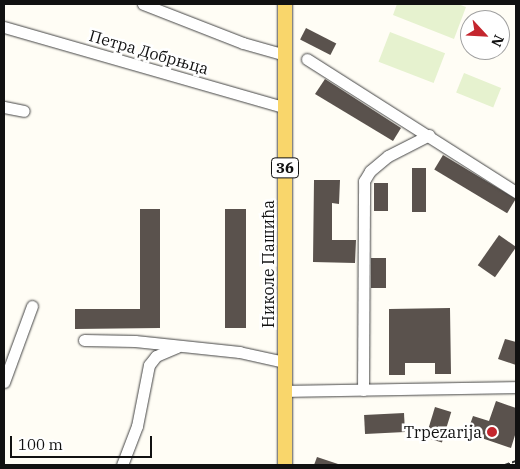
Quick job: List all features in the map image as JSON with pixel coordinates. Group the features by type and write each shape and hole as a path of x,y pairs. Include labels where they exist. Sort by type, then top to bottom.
{"main road":[{"name":"Николе Пашића","path":"285,4 285,465"}],"street":[{"path":"143,4 243,43 285,55"},
{"name":"Петра Добрњца","path":"4,27 286,108"},
{"path":"307,59 516,192"},
{"path":"4,107 24,111"},
{"path":"362,390 364,181 370,171 388,156 429,135"},
{"path":"4,382 32,306"},
{"path":"84,340 135,340 177,347 239,352 285,362"},
{"path":"122,465 137,426 149,365 156,356 177,347"},
{"path":"286,390 516,387"}],"path":[{"path":"506,465 516,461"}],"green space":[{"path":"397,4 458,4 466,7 465,10 460,10 460,23 454,39 393,15"},
{"path":"390,32 445,53 434,83 379,62"},
{"path":"464,73 501,88 493,107 456,92"}],"building":[{"path":"306,28 336,43 330,55 300,40"},
{"path":"325,79 401,128 393,141 315,94"},
{"path":"443,155 516,199 507,213 434,170"},
{"path":"412,168 426,168 426,212 412,212"},
{"path":"314,180 340,180 339,204 332,203 332,240 356,240 355,263 313,262"},
{"path":"374,183 388,183 388,211 374,211"},
{"path":"140,209 160,209 160,328 75,329 75,309 140,309"},
{"path":"225,209 246,209 246,328 225,328"},
{"path":"499,235 516,247 495,277 478,265"},
{"path":"371,258 386,258 386,288 371,288"},
{"path":"450,308 451,374 435,374 435,363 405,363 405,375 389,375 389,309"},
{"path":"505,339 516,342 516,365 498,359"},
{"path":"496,401 516,408 516,432 511,448 467,433 473,416 489,421"},
{"path":"435,407 451,412 442,443 426,438"},
{"path":"404,413 405,432 365,434 364,415"},
{"path":"317,457 338,464 338,465 314,465"}],"place":[{"name":"Trpezarija","path":"492,432"}]}
